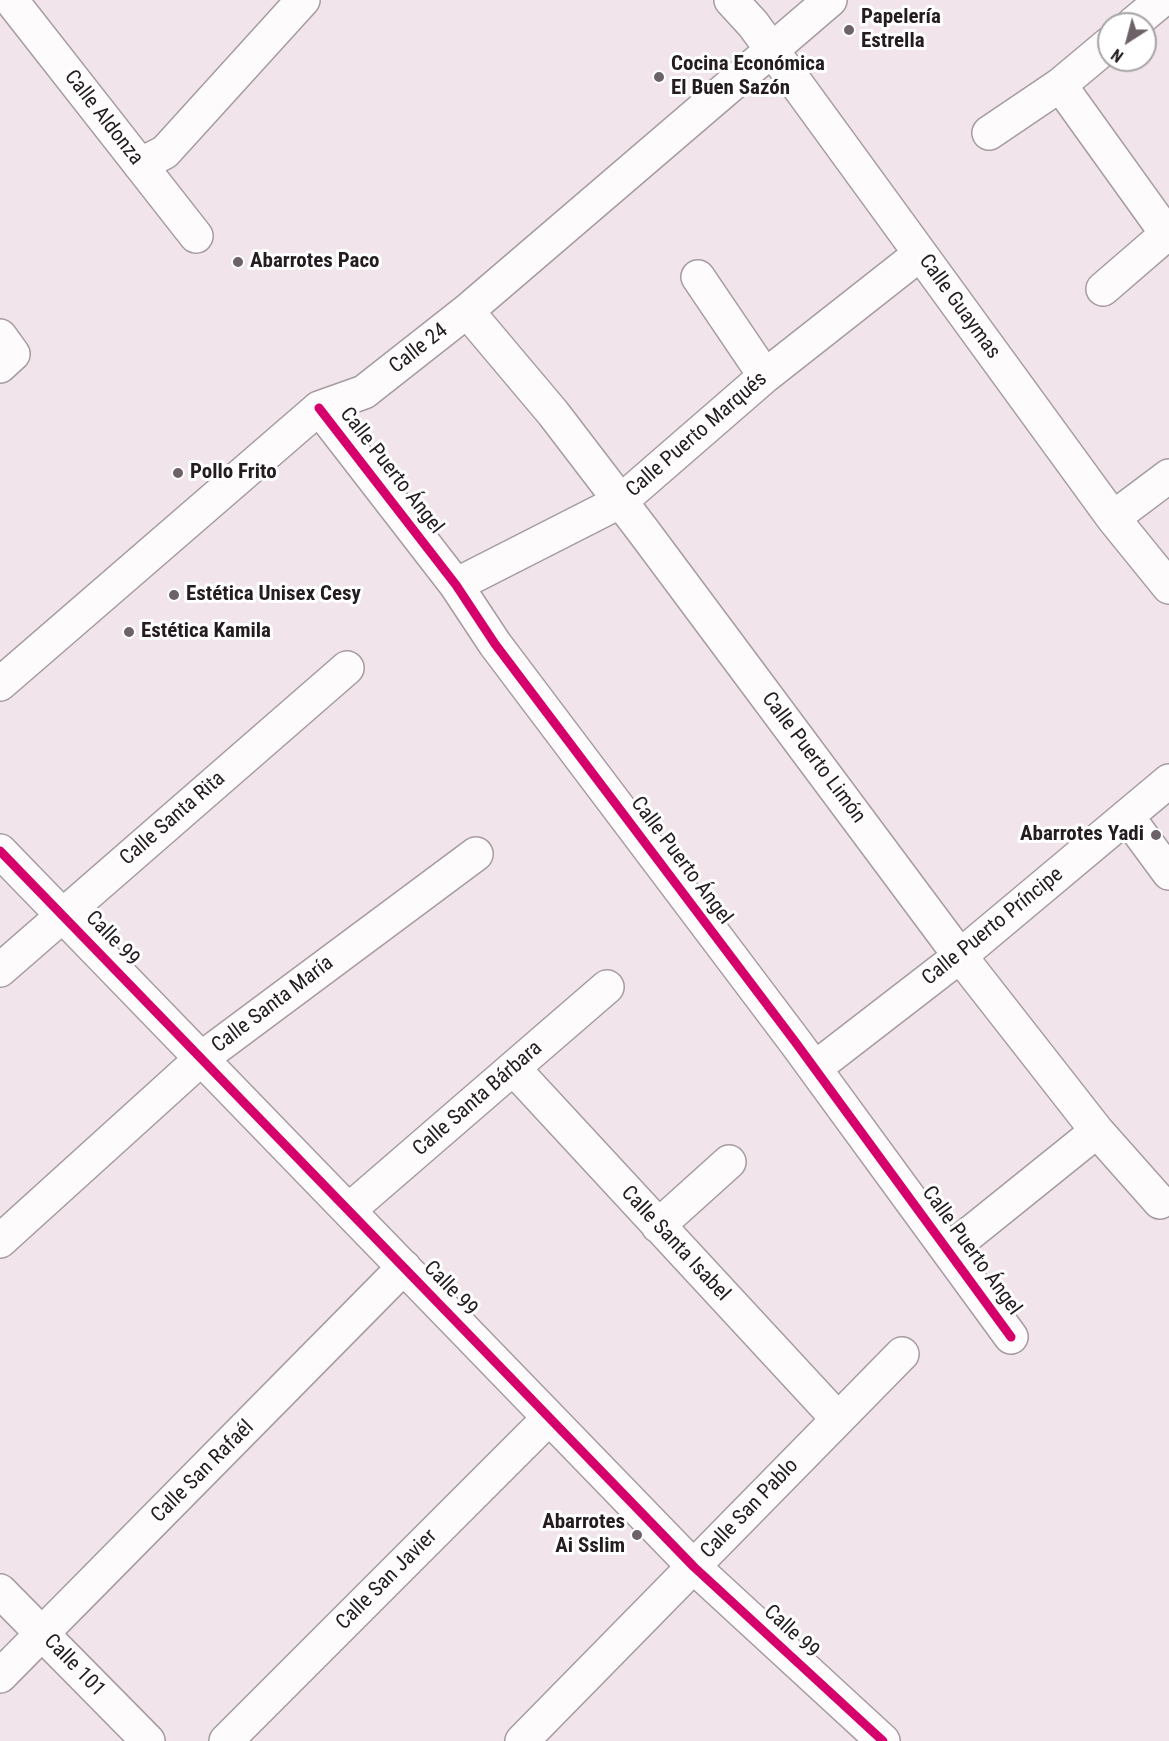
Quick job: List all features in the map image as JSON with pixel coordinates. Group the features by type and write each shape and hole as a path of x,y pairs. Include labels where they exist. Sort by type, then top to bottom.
{"street":[{"name":"Calle Aldonza","path":"11,0 196,236"},
{"name":"Calle Guaymas","path":"731,0 753,24 1113,518 1169,587"},
{"name":"Calle 24","path":"0,684 319,408 364,392 467,311 830,0"},
{"path":"1148,12 1162,0"},
{"path":"140,165 165,152 286,6"},
{"path":"989,133 1060,85 1097,54"},
{"path":"1060,85 1168,233 1103,290"},
{"name":"Calle Puerto Marqués","path":"456,585 621,501 765,376 920,255"},
{"path":"698,277 765,376"},
{"name":"Calle Puerto Limón","path":"467,311 553,413 621,501 960,956 1097,1131 1160,1202"},
{"path":"0,336 13,354 0,366"},
{"name":"Calle Puerto Ángel","path":"319,408 456,585 495,644 815,1068 1011,1337"},
{"path":"1113,518 1169,476"},
{"name":"Calle Santa Rita","path":"0,970 347,668"},
{"name":"Calle Puerto Príncipe","path":"815,1068 960,956 1169,781"},
{"path":"1127,816 1169,873"},
{"name":"Calle 99","path":"0,851 694,1568 871,1737"},
{"name":"Calle Santa María","path":"0,1241 202,1058 476,854"},
{"name":"Calle Santa Bárbara","path":"349,1210 607,987"},
{"name":"Calle Santa Isabel","path":"514,1069 837,1418"},
{"path":"948,1251 1097,1131"},
{"path":"658,1226 729,1162"},
{"name":"Calle San Rafaél","path":"0,1676 404,1267"},
{"name":"Calle San Pablo","path":"522,1741 902,1354"},
{"name":"Calle San Javier","path":"226,1741 549,1418"},
{"name":"Calle 101","path":"0,1591 148,1741"}],"cycle path":[{"path":"319,408 456,585 495,644 796,1043 1011,1337"},
{"path":"0,851 694,1567 883,1741"}],"place":[{"name":"Papelería Estrella","path":"849,30"},
{"name":"Cocina Económica El Buen Sazón","path":"659,77"},
{"name":"Abarrotes Paco","path":"238,262"},
{"name":"Pollo Frito","path":"178,473"},
{"name":"Estética Unisex Cesy","path":"174,595"},
{"name":"Estética Kamila","path":"129,632"},
{"name":"Abarrotes Yadi","path":"1156,835"},
{"name":"Abarrotes Ai Sslim","path":"637,1535"}]}
